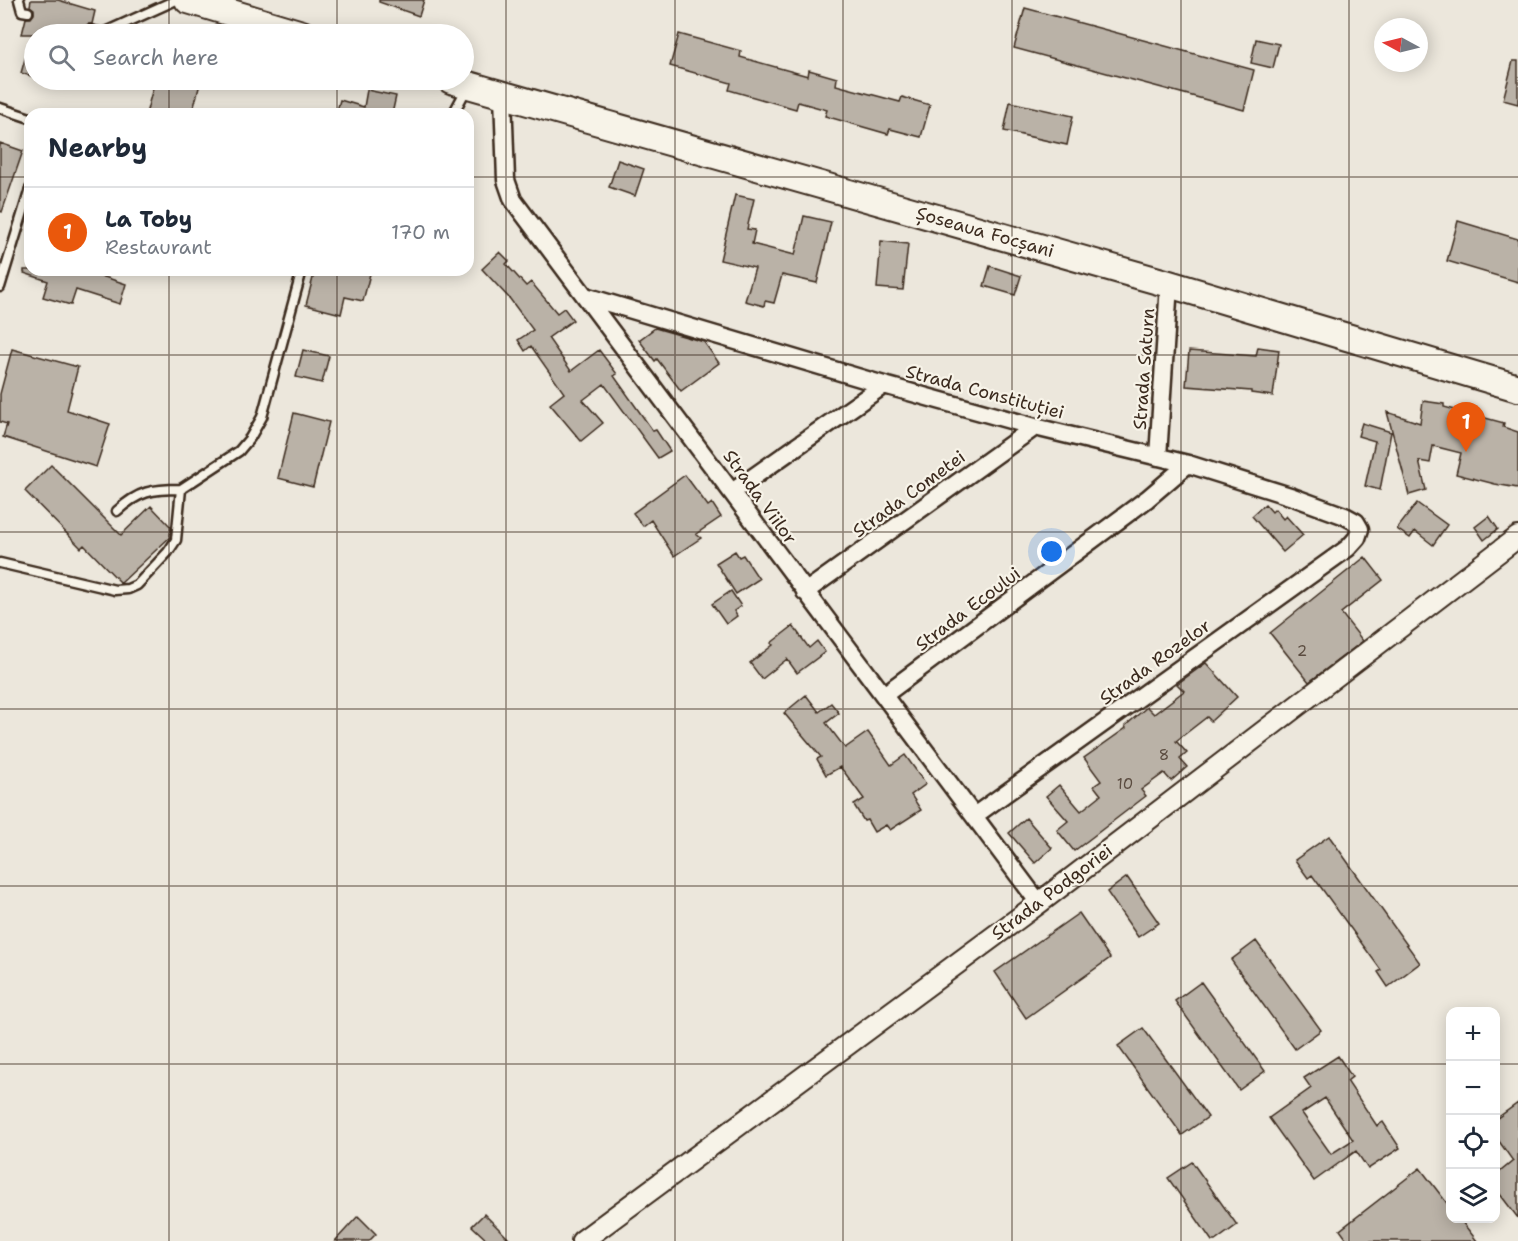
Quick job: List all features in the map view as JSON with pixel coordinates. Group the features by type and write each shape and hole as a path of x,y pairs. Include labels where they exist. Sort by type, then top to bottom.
{"main road":[{"path":"188,0 268,24"},
{"name":"Șoseaua Focșani","path":"474,86 1169,284 1518,388"}],"street":[{"name":"Strada Viilor","path":"503,95 506,180 516,206 1039,903"},
{"name":"Strada Saturn","path":"1158,457 1169,284"},
{"name":"Strada Constituției","path":"585,296 884,385 1035,427 1188,464 1345,516 1356,522 1360,529 1357,538"},
{"path":"732,492 884,385"},
{"name":"Strada Cometei","path":"805,592 1035,427"},
{"name":"Strada Ecoului","path":"884,695 1147,499 1188,464"},
{"name":"Strada Podgoriei","path":"582,1241 1039,903 1518,537"},
{"name":"Strada Rozelor","path":"974,816 1348,548 1357,538"}],"lane":[{"path":"19,0 22,11 28,12"},
{"path":"123,24 176,0"},
{"path":"454,108 458,90"},
{"path":"0,108 24,116"},
{"path":"0,287 24,209"},
{"path":"117,511 142,492 181,489 239,452 250,438 262,417 300,276"},
{"path":"0,563 115,590 128,589 137,585 168,552 176,540 181,489"}],"building":[{"path":"31,0 58,0 95,11 92,24 24,24 26,18 31,18 34,14 34,9 30,6"},
{"path":"379,0 424,0 419,16 379,2"},
{"path":"1025,8 1254,70 1244,110 1014,48"},
{"path":"679,34 741,51 740,57 808,76 809,70 837,78 836,85 900,102 902,97 930,105 921,137 890,129 888,134 825,116 827,110 798,102 796,109 729,90 731,83 670,66"},
{"path":"1256,39 1279,44 1273,68 1251,63"},
{"path":"1513,61 1518,61 1518,104 1503,100"},
{"path":"152,90 198,90 194,108 148,108"},
{"path":"367,90 396,96 393,108 338,108 340,100 364,107"},
{"path":"1010,102 1073,116 1067,145 1004,131"},
{"path":"0,143 23,151 2,212 0,211"},
{"path":"618,160 644,169 635,196 609,187"},
{"path":"735,195 754,199 747,229 755,230 752,244 795,255 804,216 831,222 817,283 782,275 774,303 765,301 764,306 745,301 755,268 720,260"},
{"path":"1458,221 1518,239 1518,282 1447,261"},
{"path":"881,241 908,244 903,290 877,288"},
{"path":"500,252 509,261 506,264 526,286 531,282 557,313 564,308 573,320 548,338 571,371 599,350 617,374 614,376 670,451 658,458 604,384 583,400 603,423 581,441 550,404 564,393 531,346 525,351 518,340 533,330 510,299 482,269"},
{"path":"990,266 1021,276 1015,295 984,286"},
{"path":"33,276 101,276 126,284 120,304 76,290 71,305 43,297 48,281"},
{"path":"313,276 369,276 363,301 345,297 341,314 306,305"},
{"path":"655,328 704,342 719,363 681,391 657,359 655,361 639,340"},
{"path":"1258,347 1279,350 1273,396 1251,393 1251,391 1186,386 1189,351 1256,356"},
{"path":"12,349 78,367 67,410 110,424 96,467 3,437 7,424 0,422 0,394"},
{"path":"303,350 329,356 322,383 296,377"},
{"path":"1423,401 1444,404 1444,407 1504,423 1503,427 1518,432 1518,488 1456,474 1461,453 1433,446 1430,463 1419,461 1426,490 1409,495 1387,412 1420,423"},
{"path":"294,413 329,422 313,487 278,478"},
{"path":"1362,423 1391,432 1380,490 1365,486 1375,441 1358,436"},
{"path":"51,465 121,535 151,506 171,527 170,537 121,583 84,545 81,548 25,491"},
{"path":"685,475 708,506 712,503 721,517 696,534 701,538 674,556 651,520 643,526 633,513"},
{"path":"1417,503 1447,525 1433,545 1415,531 1410,538 1397,529"},
{"path":"1265,504 1272,512 1275,509 1283,519 1286,516 1303,535 1283,552 1252,516"},
{"path":"1489,516 1498,529 1484,540 1475,527"},
{"path":"735,551 739,557 743,555 759,579 736,594 716,563"},
{"path":"1365,557 1383,580 1341,613 1363,641 1309,682 1270,633"},
{"path":"731,591 741,606 734,611 737,616 726,624 712,604"},
{"path":"793,626 809,648 817,641 825,652 797,673 787,659 762,679 750,663"},
{"path":"1206,663 1237,697 1211,721 1207,717 1176,741 1187,753 1180,759 1187,767 1171,781 1164,773 1141,790 1146,796 1074,851 1057,830 1068,821 1046,796 1059,785 1081,811 1101,795 1094,786 1101,781 1084,758 1126,728 1125,726 1147,707 1154,714 1184,691 1177,684"},
{"path":"806,695 819,712 831,703 839,713 826,723 845,748 868,732 891,765 905,755 926,784 911,795 921,810 890,830 886,825 874,832 854,805 864,799 845,773 840,767 826,775 817,759 821,757 784,713"},
{"path":"1026,818 1052,848 1035,863 1009,833"},
{"path":"1329,836 1420,963 1388,987 1378,972 1381,970 1312,875 1308,878 1295,860"},
{"path":"1127,877 1159,923 1138,937 1107,892"},
{"path":"1079,913 1110,958 1026,1018 995,972"},
{"path":"1256,941 1321,1030 1295,1049 1231,960"},
{"path":"1201,982 1265,1071 1239,1090 1175,1001"},
{"path":"1143,1028 1208,1117 1182,1135 1118,1046"},
{"path":"1338,1056 1352,1077 1347,1081 1377,1126 1383,1122 1400,1148 1368,1169 1356,1151 1314,1181 1269,1118 1311,1088 1304,1078","holes":["1325,1098 1353,1140 1331,1154 1302,1113"]},
{"path":"1518,1103 1518,1218 1500,1194 1500,1172 1513,1161 1500,1143 1500,1116"},
{"path":"1192,1162 1237,1225 1215,1241 1212,1241 1168,1178"},
{"path":"1420,1168 1446,1202 1446,1223 1463,1223 1477,1241 1348,1241 1340,1230"},
{"path":"484,1214 511,1241 488,1241 472,1226"},
{"path":"358,1216 376,1234 369,1241 335,1241"}],"place":[{"name":"La Toby","path":"1466,452"}]}
